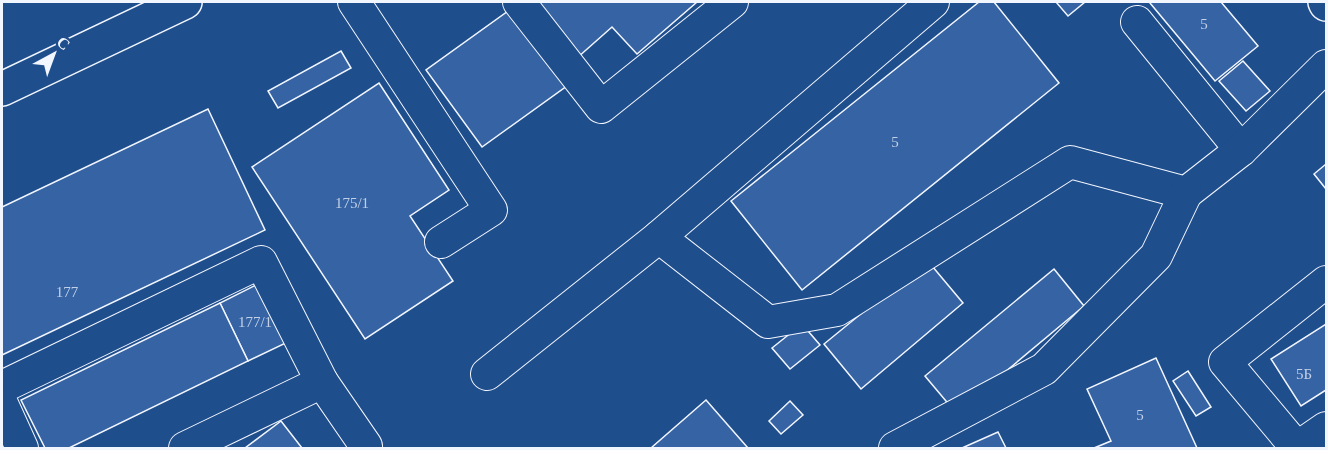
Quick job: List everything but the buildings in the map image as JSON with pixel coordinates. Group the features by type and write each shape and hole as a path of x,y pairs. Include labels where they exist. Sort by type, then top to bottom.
{"main road":[{"path":"2,89 185,2"}],"lane":[{"path":"354,2 491,210 441,242"},
{"path":"519,2 601,107 732,2"},
{"path":"487,374 659,237 933,2"},
{"path":"1137,22 1241,150"},
{"path":"895,448 1044,369 1156,256 1186,193 1241,150 1326,66"},
{"path":"659,237 768,322 837,310 1070,162 1186,193"},
{"path":"2,387 261,262 322,382 366,446"},
{"path":"1326,282 1225,362 1297,448 1326,428"},
{"path":"185,448 322,382"},
{"path":"2,404 22,448"}]}
